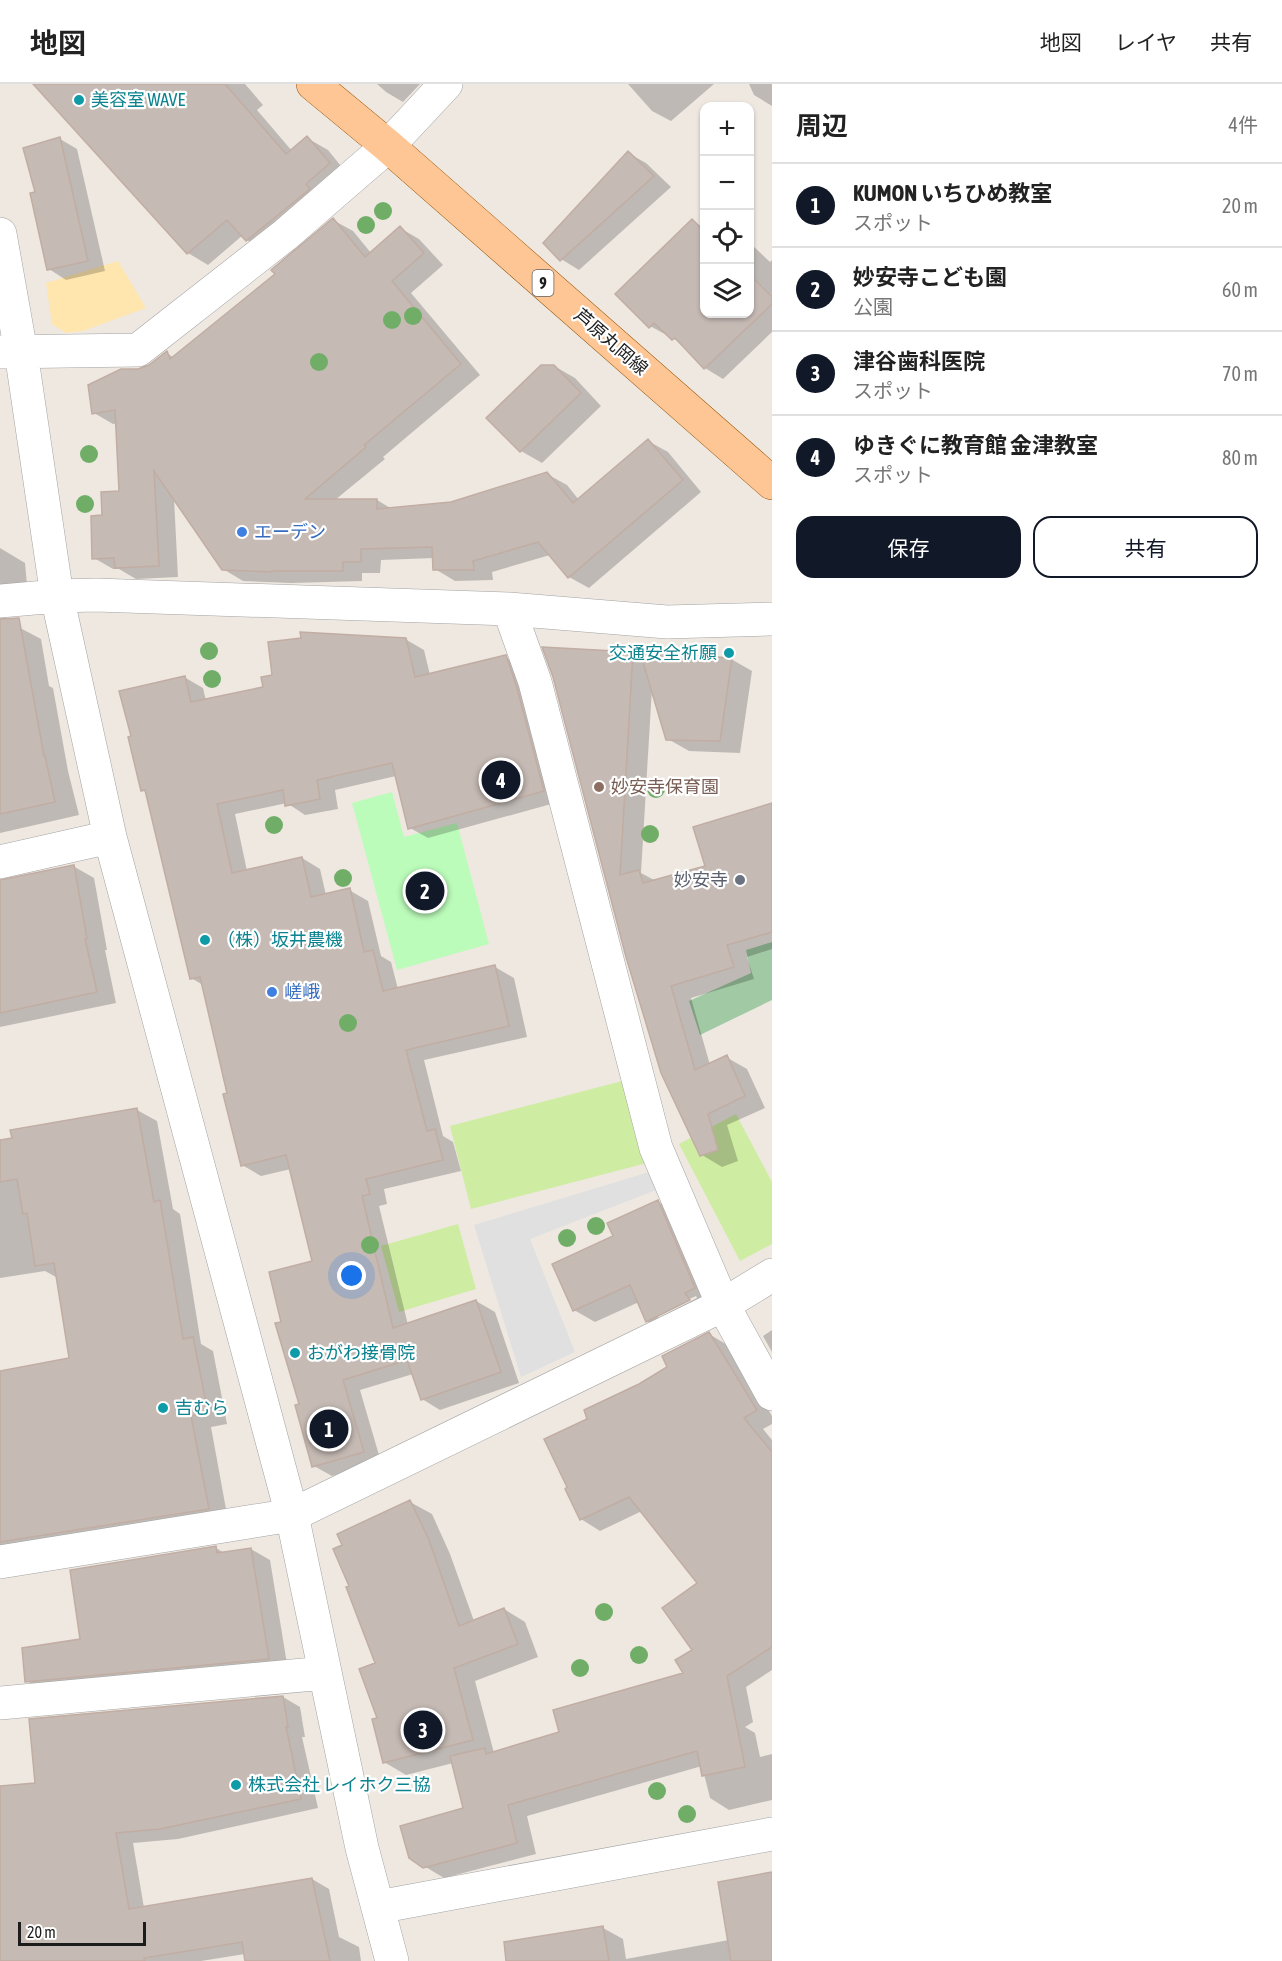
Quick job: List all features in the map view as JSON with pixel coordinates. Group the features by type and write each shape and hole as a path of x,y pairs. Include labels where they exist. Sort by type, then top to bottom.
{"main road":[{"name":"芦原丸岡線","path":"313,84 388,146 772,483"}],"street":[{"path":"11,352 138,350 285,235 388,146 446,84"},
{"path":"0,234 11,352 57,596 110,837 292,1515 362,1848 392,1961"},
{"path":"0,601 96,595 509,609 667,622 772,619"},
{"path":"509,609 534,682 656,1148 723,1305 772,1394"},
{"path":"0,862 110,837"},
{"path":"0,1562 292,1515 723,1305 772,1275"},
{"path":"0,1703 325,1673"},
{"path":"378,1907 772,1834"}],"green space":[{"path":"392,792 404,837 457,823 489,944 397,970 352,803"},
{"path":"772,942 772,1000 700,1035 689,1001 751,973 746,950"},
{"path":"626,1080 647,1163 471,1209 450,1126"},
{"path":"736,1114 772,1182 772,1244 740,1261 679,1144"},
{"path":"458,1224 476,1289 399,1312 381,1246"}],"sand":[{"path":"118,261 146,308 83,331 66,333 52,324 46,283"}],"shaded area":[{"path":"649,1172 656,1190 530,1239 575,1352 521,1377 474,1225"}],"building":[{"path":"33,84 225,84 286,154 307,136 330,163 306,184 310,189 246,241 227,220 187,254"},
{"path":"60,137 88,261 47,270 30,193 35,192 23,148"},
{"path":"628,151 654,176 560,261 543,243"},
{"path":"333,218 365,257 400,226 424,253 392,281 461,364 364,445 366,447 305,499 377,499 377,509 451,502 547,472 573,503 648,439 683,480 568,578 538,542 473,561 474,570 433,570 432,547 361,549 361,562 343,562 343,571 222,570 154,471 159,566 115,568 114,558 92,559 91,516 102,515 101,492 119,491 115,410 92,414 88,385 121,369 138,369 149,365 167,351 170,359 275,274 271,270"},
{"path":"692,219 700,227 700,318 754,318 754,279 772,297 772,304 704,369 675,338 672,340 654,323 649,328 615,294"},
{"path":"541,365 554,365 581,393 520,452 486,418"},
{"path":"19,618 44,756 55,802 0,814 0,619"},
{"path":"300,632 406,638 415,677 506,655 544,791 408,829 392,763 317,780 320,799 285,806 283,790 217,804 232,873 302,857 311,897 350,888 364,952 373,950 383,991 495,965 509,1026 406,1050 427,1131 435,1129 443,1160 366,1179 370,1194 362,1196 393,1328 476,1300 501,1372 421,1400 407,1360 343,1380 364,1452 312,1467 295,1405 299,1404 275,1323 281,1322 269,1272 312,1261 286,1155 241,1166 223,1094 227,1093 200,977 190,979 145,790 141,791 128,737 131,736 119,691 185,676 191,702 263,687 261,677 272,675 268,642 301,638"},
{"path":"542,647 633,652 620,875 639,870 643,883 705,866 693,827 772,803 772,932 727,945 734,967 671,986 695,1070 727,1055 745,1096 708,1114 718,1150 700,1156 661,1073 626,957 553,677"},
{"path":"640,652 732,658 720,741 666,740"},
{"path":"74,865 87,939 85,939 97,992 0,1013 0,880"},
{"path":"137,1108 154,1202 160,1200 183,1339 193,1337 208,1413 191,1416 209,1509 0,1542 0,1371 69,1358 54,1263 35,1266 27,1213 23,1214 17,1179 0,1182 0,1140 12,1138 10,1130"},
{"path":"658,1200 695,1288 685,1293 690,1300 646,1322 630,1285 573,1311 552,1264 613,1236 607,1223"},
{"path":"709,1332 757,1410 744,1418 772,1452 772,1647 727,1676 745,1767 702,1776 697,1751 508,1805 517,1843 423,1868 409,1858 400,1826 463,1808 450,1756 485,1748 486,1754 559,1732 553,1710 683,1673 675,1660 692,1650 662,1608 697,1583 629,1497 580,1520 544,1439 587,1419 584,1410 639,1384 667,1367 662,1356"},
{"path":"410,1500 429,1540 459,1626 504,1608 518,1644 454,1668 473,1740 383,1763 372,1719 377,1718 359,1669 375,1663 346,1587 349,1586 333,1549 342,1545 337,1534"},
{"path":"216,1546 217,1553 251,1548 269,1659 25,1682 22,1648 80,1639 70,1570"},
{"path":"283,1696 288,1727 286,1727 301,1799 160,1829 116,1833 129,1909 312,1878 330,1961 245,1961 242,1942 144,1958 145,1961 0,1961 0,1786 35,1783 29,1719"},
{"path":"772,1872 772,1961 731,1961 718,1882"},
{"path":"603,1926 609,1961 506,1961 504,1942"}],"place":[{"name":"美容室 WAVE","path":"79,100"},
{"name":"エーデン","path":"242,532"},
{"name":"交通安全祈願","path":"729,653"},
{"name":"ゆきぐに教育館 金津教室","path":"501,780"},
{"name":"妙安寺保育園","path":"599,787"},
{"name":"妙安寺","path":"740,880"},
{"name":"妙安寺こども園","path":"425,891"},
{"name":"（株）坂井農機","path":"205,940"},
{"name":"嵯峨","path":"272,992"},
{"name":"おがわ接骨院","path":"295,1353"},
{"name":"吉むら","path":"163,1408"},
{"name":"KUMON いちひめ教室","path":"329,1429"},
{"name":"津谷歯科医院","path":"423,1730"},
{"name":"株式会社 レイホク三協","path":"236,1785"}]}
